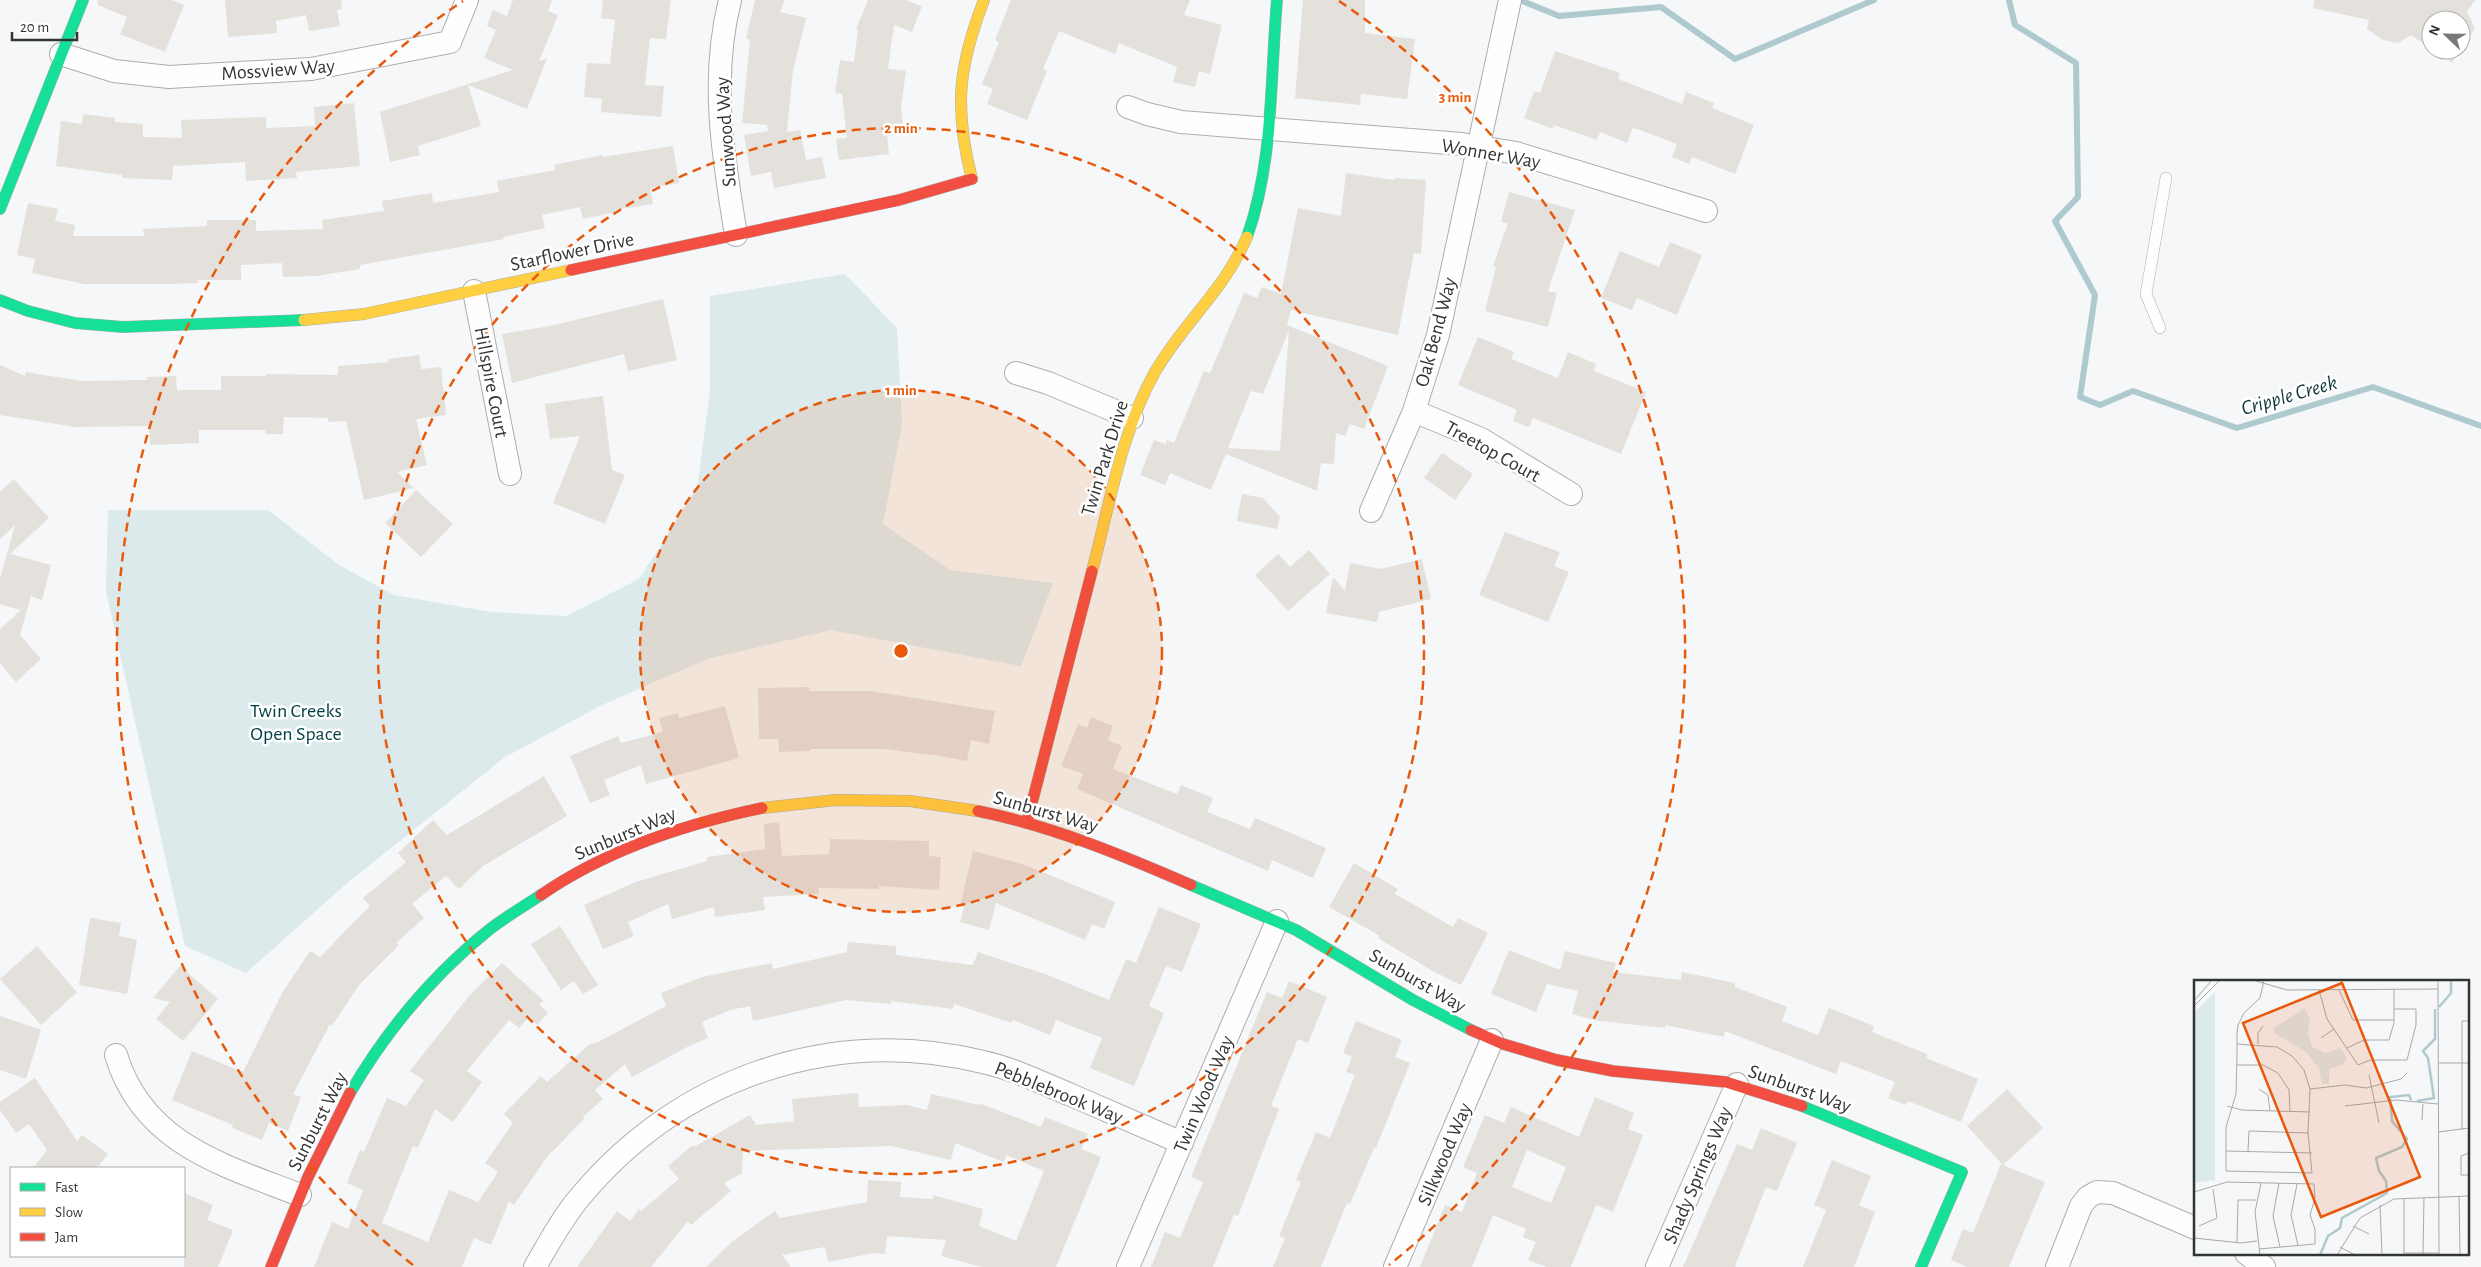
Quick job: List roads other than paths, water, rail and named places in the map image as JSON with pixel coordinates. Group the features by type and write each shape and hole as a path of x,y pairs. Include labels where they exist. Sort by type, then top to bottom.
{"street":[{"path":"0,210 82,0"},
{"name":"Mossview Way","path":"61,54 114,71 151,76 311,69 450,42 467,0"},
{"name":"Sunwood Way","path":"730,0 720,56 718,100 721,143 736,235"},
{"name":"Starflower Drive","path":"0,300 28,311 75,323 123,327 323,319 364,314 899,200 972,180 963,150 959,120 959,90 965,52 984,0"},
{"name":"Twin Park Drive","path":"1027,822 1132,418 1147,384 1173,344 1207,304 1229,272 1247,237 1260,200 1267,161 1277,0"},
{"name":"Oak Bend Way","path":"1371,511 1414,411 1438,335 1510,0"},
{"name":"Wonner Way","path":"1128,107 1147,114 1181,122 1479,147 1516,153 1706,211"},
{"name":"Hillspire Court","path":"474,291 510,474"},
{"path":"1016,373 1132,418"},
{"name":"Treetop Court","path":"1414,411 1481,439 1571,494"},
{"name":"Sunburst Way","path":"272,1267 300,1195 333,1121 353,1085 415,1001 459,957 498,924 532,900 586,868 642,842 702,822 783,805 845,800 908,801 970,809 1027,822 1108,849 1278,921 1407,998 1455,1024 1492,1040 1575,1064 1629,1073 1697,1078 1737,1084 1781,1097 1962,1172 1921,1267"},
{"name":"Twin Wood Way","path":"1128,1267 1278,921"},
{"name":"Silkwood Way","path":"1395,1267 1492,1040"},
{"name":"Pebblebrook Way","path":"535,1267 555,1232 579,1198 606,1168 642,1135 697,1099 742,1078 781,1064 821,1055 861,1051 902,1050 943,1054 984,1062 1023,1074 1182,1143"},
{"path":"116,1055 126,1084 134,1097 153,1121 177,1140 220,1163 300,1195"},
{"name":"Shady Springs Way","path":"1658,1267 1737,1084"},
{"path":"2056,1267 2081,1206 2088,1197 2097,1192 2113,1193 2194,1228"},
{"path":"2247,1254 2264,1267"}],"lane":[{"path":"2160,328 2146,294 2166,178"}],"waterway":[{"name":"Cripple Creek","path":"1520,0 1559,16 1661,7 1735,59 1874,0"},
{"name":"Cripple Creek","path":"2009,0 2015,25 2076,63 2078,197 2055,221 2095,295 2080,397 2100,405 2133,391 2237,428 2373,387 2481,426"}],"park label":[{"name":"Twin Creeks Open Space","path":"296,722"}]}
